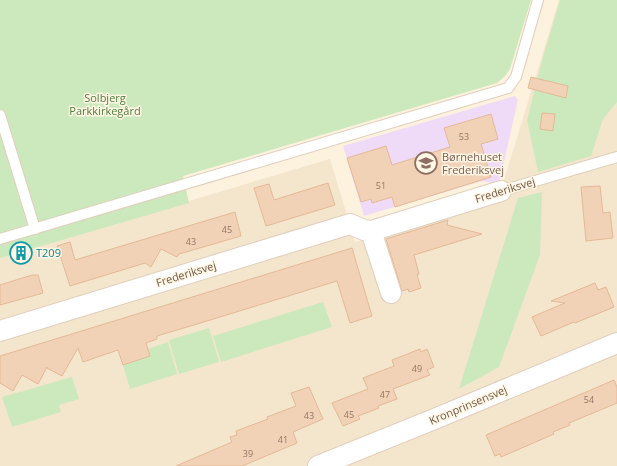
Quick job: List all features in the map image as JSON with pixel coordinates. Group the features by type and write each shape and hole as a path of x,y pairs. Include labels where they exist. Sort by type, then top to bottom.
{"street":[{"name":"Frederiksvej","path":"0,331 350,224 364,230 371,231 501,191"},
{"path":"371,231 391,293"},
{"name":"Kronprinsensvej","path":"318,466 617,343"}],"lane":[{"path":"0,239 508,88 516,77 538,0"},
{"path":"0,115 35,229"},
{"name":"Frederiksvej","path":"501,191 617,157"}],"shaded area":[{"path":"559,0 617,0 617,466 0,466 0,257 330,159 355,242 498,200"},
{"name":"Børnehuset Frederiksvej","path":"515,96 518,100 499,184 482,181 364,216 343,146"}],"green space":[{"name":"Solbjerg Parkkirkegård","path":"0,0 531,0 510,69 497,83 183,176 189,203 0,258"},
{"path":"560,0 617,0 617,102 603,119 591,156 538,172 527,120 543,57"},
{"path":"542,192 540,255 499,367 459,389 518,198"},
{"path":"323,302 332,327 221,362 213,336"},
{"path":"209,328 219,362 179,374 169,340"},
{"path":"168,342 177,374 130,389 123,365 150,356 148,349"},
{"path":"72,377 79,399 59,405 61,412 12,427 2,397"}],"building":[{"path":"531,77 568,86 566,98 528,88"},
{"path":"542,113 555,114 553,131 540,129"},
{"path":"491,114 498,139 481,144 491,177 395,207 392,197 372,203 371,199 361,202 347,158 386,146 392,165 450,147 444,128"},
{"path":"328,183 335,205 266,226 254,188 269,184 274,200"},
{"path":"600,186 603,213 610,212 613,238 586,241 581,187"},
{"path":"235,212 241,236 179,254 177,257 161,249 151,267 145,263 70,286 57,246 70,242 75,260"},
{"path":"448,220 447,225 482,234 414,255 419,274 417,275 421,288 409,292 408,289 402,291 386,239"},
{"path":"352,248 372,316 350,323 337,281 157,336 157,339 146,343 150,356 123,365 118,350 83,362 78,348 62,376 47,367 38,384 22,375 13,391 0,383 0,356"},
{"path":"32,275 38,275 43,293 0,305 0,285"},
{"path":"595,283 598,290 606,287 614,307 541,336 532,317 565,303 551,301"},
{"path":"420,349 421,352 427,349 434,367 427,370 430,375 393,389 397,399 358,416 360,419 343,426 332,403 368,389 363,378 394,366 392,360"},
{"path":"614,380 617,387 617,403 569,423 570,425 553,432 554,434 501,457 500,454 495,456 486,435"},
{"path":"309,387 323,419 293,432 297,443 242,466 176,466 232,442 230,437 237,435 236,431 268,419 267,417 296,406 291,393"}],"place":[{"name":"Børnehuset Frederiksvej","path":"426,163"},
{"name":"T209","path":"21,253"}]}
